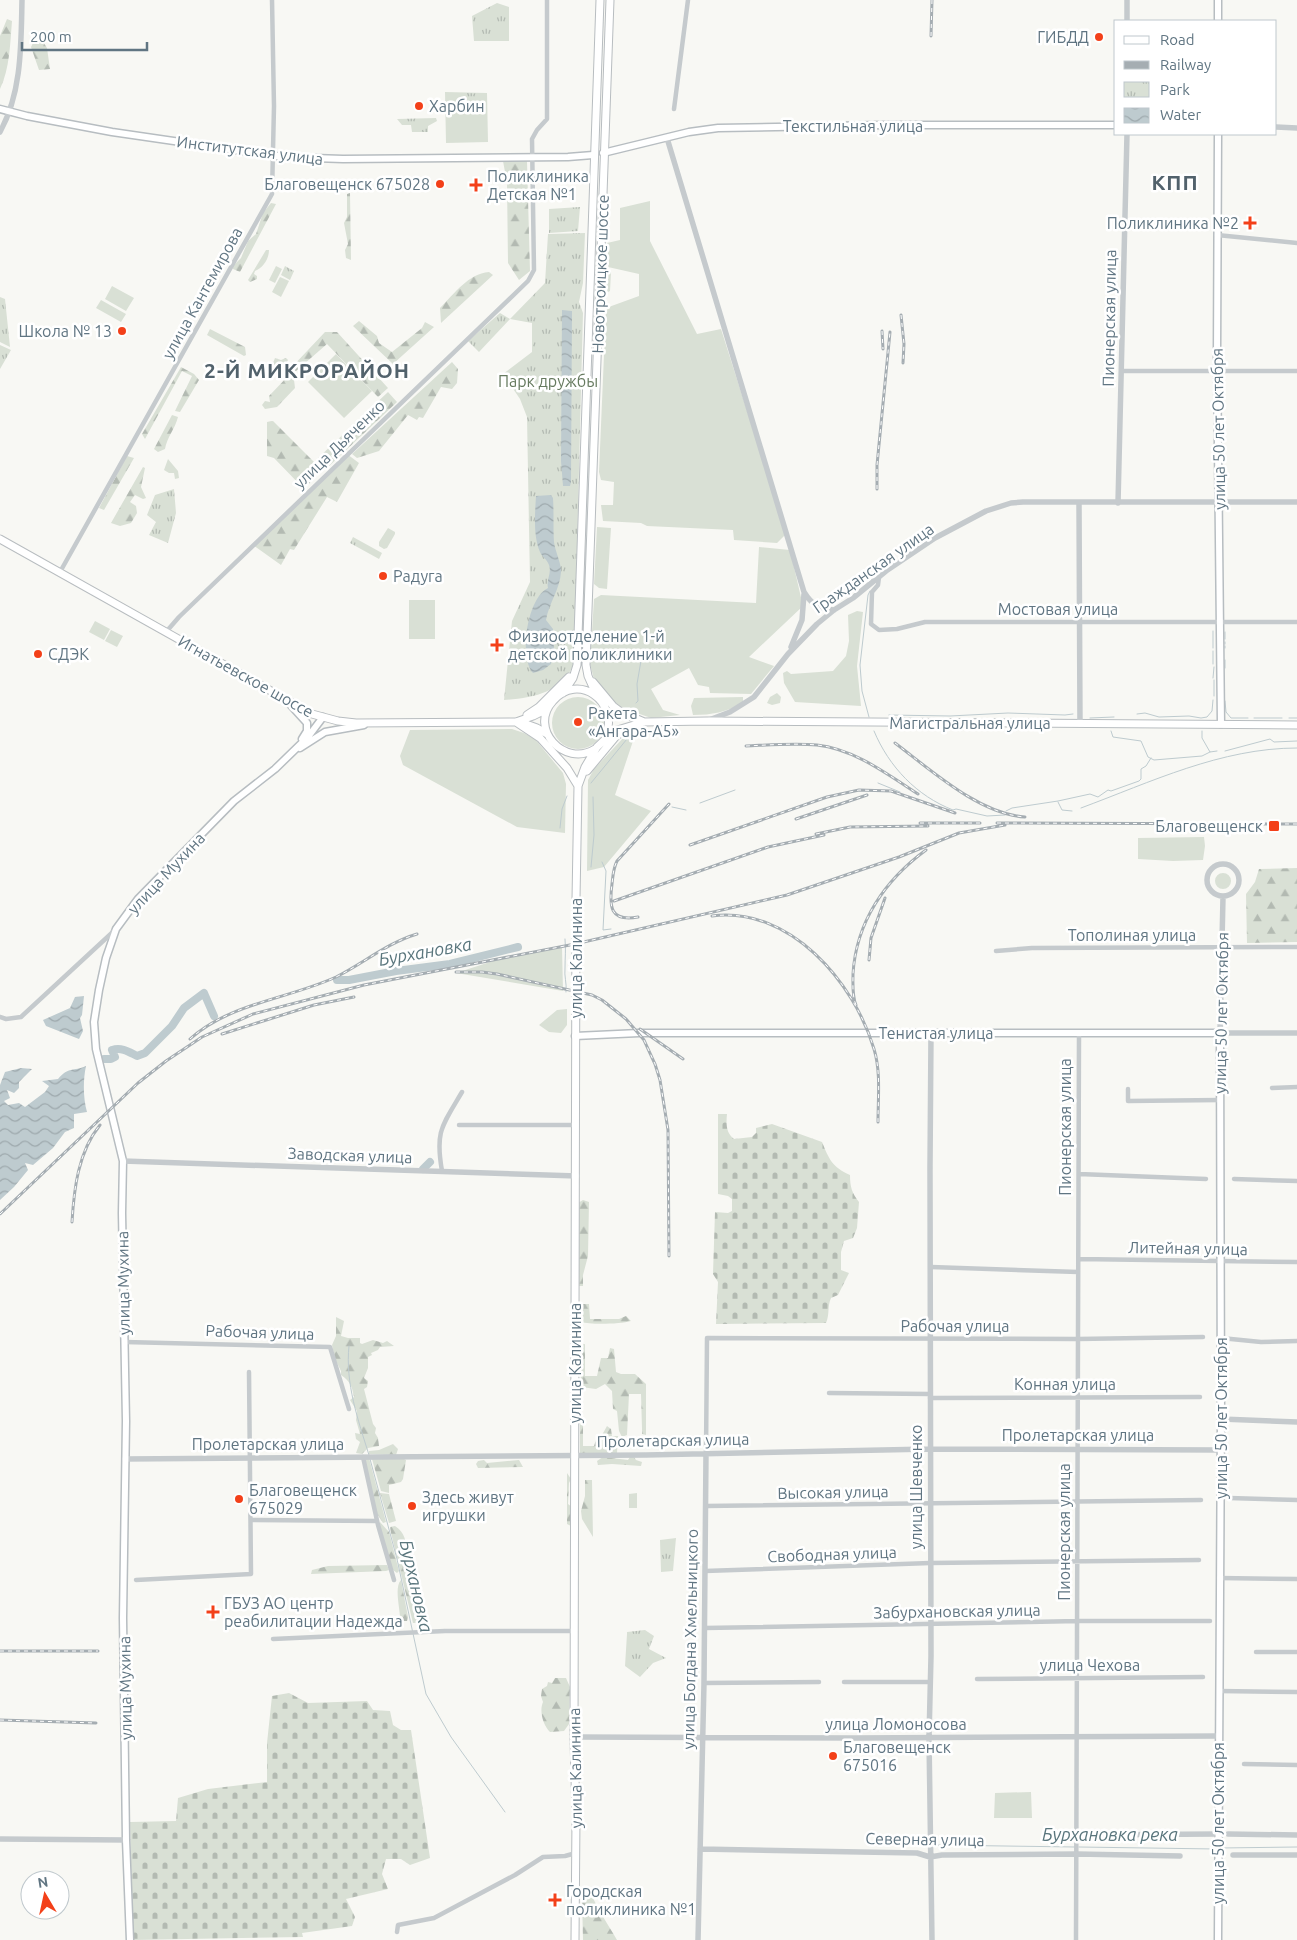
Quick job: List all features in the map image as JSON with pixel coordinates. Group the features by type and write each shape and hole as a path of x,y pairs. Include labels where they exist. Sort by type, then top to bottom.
{"main road":[{"name":"Новотроицкое шоссе","path":"563,693 573,678 577,665 592,271 593,155 600,0"},
{"name":"Новотроицкое шоссе","path":"597,696 588,676 586,665 610,0"},
{"path":"1218,0 1218,20"},
{"name":"Институтская улица","path":"0,109 112,132 274,156 343,160 593,155"},
{"name":"Текстильная улица","path":"593,155 706,129 884,125 1114,125"},
{"name":"улица 50 лет Октября","path":"1218,135 1217,235 1221,724"},
{"name":"Игнатьевское шоссе","path":"0,539 312,714 356,723 516,722"},
{"path":"516,722 539,707 568,679 577,665"},
{"path":"586,665 594,683 613,706 621,712 644,722"},
{"path":"606,738 610,719 607,709 597,696 580,690 563,693 554,699 547,709 545,726 552,743 565,752 579,754 592,751 606,738 622,728 644,722"},
{"path":"287,701 306,720 308,727 305,735 292,752"},
{"path":"516,722 547,709"},
{"path":"607,709 644,722"},
{"name":"улица Мухина","path":"130,1940 126,1840 123,1618 125,1342 122,1213 123,1161 96,1049 94,1022 106,958 116,929 138,899 224,810 292,752 316,728 324,717"},
{"path":"516,722 537,728 547,734"},
{"path":"516,722 540,738 567,768 578,786"},
{"path":"578,786 592,764 617,735 644,722"},
{"name":"Магистральная улица","path":"644,722 1297,725"},
{"path":"292,752 325,732 380,723"},
{"path":"578,786 585,767 597,747"},
{"path":"559,749 573,771 578,786"},
{"name":"улица Калинина","path":"575,1940 575,1036 578,786"},
{"name":"улица 50 лет Октября","path":"1218,1940 1221,1450 1220,1033"},
{"name":"Тенистая улица","path":"575,1036 639,1034 1220,1033"}],"street":[{"path":"0,132 10,112 18,84 22,0"},
{"name":"улица Кантемирова","path":"60,572 272,194 274,106 272,0"},
{"path":"532,156 532,139 547,119 547,0"},
{"path":"674,108 688,0"},
{"path":"1127,0 1127,20"},
{"path":"1277,128 1297,128"},
{"name":"Пионерская улица","path":"1118,503 1127,135"},
{"path":"667,138 789,536 804,592 802,620 788,654"},
{"name":"улица Дьяченко","path":"166,632 179,617 369,432 528,281 534,270 532,156"},
{"path":"1217,235 1297,242"},
{"path":"1122,371 1297,372"},
{"name":"Гражданская улица","path":"707,721 730,712 754,697 788,654 816,624 853,598 878,577 936,538 997,507 1023,502 1297,502"},
{"path":"1079,502 1080,724"},
{"name":"Мостовая улица","path":"878,577 878,585 872,592 871,624 879,630 897,629 925,622 1297,622"},
{"path":"804,592 814,605 826,610 834,610"},
{"path":"1224,863 1235,868 1240,880 1235,892 1224,896 1212,892 1207,880 1212,868 1224,863"},
{"name":"улица 50 лет Октября","path":"1220,1033 1224,896"},
{"path":"0,1017 6,1019 21,1017 116,929"},
{"name":"Тополиная улица","path":"996,951 1032,948 1297,947"},
{"name":"улица Шевченко","path":"931,1033 929,1738 932,1940"},
{"name":"Пионерская улица","path":"1076,1940 1079,1033"},
{"name":"Тенистая улица","path":"1220,1033 1297,1033"},
{"path":"1272,1088 1297,1087"},
{"path":"1128,1089 1128,1101 1220,1100"},
{"path":"442,1171 439,1138 442,1127 462,1092"},
{"path":"459,1125 576,1125"},
{"name":"Заводская улица","path":"123,1161 576,1176"},
{"path":"1079,1174 1206,1179"},
{"path":"1234,1179 1297,1181"},
{"name":"Литейная улица","path":"1078,1259 1297,1262"},
{"path":"931,1267 1078,1272"},
{"name":"Рабочая улица","path":"707,1338 1078,1340 1203,1337"},
{"name":"улица Богдана Хмельницкого","path":"698,1940 705,1628 707,1338"},
{"path":"1221,1338 1261,1342 1297,1341"},
{"name":"Рабочая улица","path":"125,1342 330,1347 349,1408"},
{"path":"136,1580 252,1574 249,1372"},
{"name":"Конная улица","path":"830,1393 930,1396 1200,1398"},
{"path":"1221,1419 1297,1422"},
{"name":"Пролетарская улица","path":"125,1459 706,1454 930,1449 1221,1450"},
{"path":"367,1457 377,1521 394,1580"},
{"path":"1229,1498 1297,1500"},
{"name":"Высокая улица","path":"706,1506 1201,1500"},
{"path":"251,1520 377,1521"},
{"name":"Свободная улица","path":"705,1571 930,1563 1199,1560"},
{"path":"1219,1578 1297,1578"},
{"name":"Забурхановская улица","path":"705,1628 1078,1621 1210,1621"},
{"path":"273,1639 454,1630 574,1631"},
{"path":"1256,1652 1297,1652"},
{"name":"улица Чехова","path":"977,1680 1078,1677 1203,1677"},
{"path":"704,1683 819,1682"},
{"path":"844,1682 930,1682"},
{"path":"1219,1691 1297,1692"},
{"name":"улица Ломоносова","path":"574,1737 929,1738 1218,1736"},
{"path":"1244,1764 1297,1765"},
{"path":"1077,1835 1218,1834"},
{"path":"1228,1834 1297,1835"},
{"path":"0,1839 126,1840"},
{"name":"Северная улица","path":"700,1849 917,1852 942,1855 1077,1854 1180,1856"},
{"path":"397,1932 398,1925 434,1918 515,1876 543,1857 565,1856 576,1853"},
{"path":"1233,1855 1297,1855"}],"green space":[{"path":"497,3 509,7 509,41 474,41 472,16"},
{"path":"7,19 12,21 10,47 6,73 0,89 0,36"},
{"path":"42,40 47,48 50,69 39,70 31,47 34,41"},
{"path":"445,92 487,93 488,142 446,143"},
{"path":"465,93 486,94 486,100 474,112 456,99"},
{"path":"436,118 437,121 428,126 428,132 412,132 411,125 402,125 397,119"},
{"path":"503,161 527,161 530,271 519,280 508,263 507,183"},
{"path":"350,193 351,260 346,258 345,250 348,244 344,223 347,217 347,194"},
{"path":"650,201 650,241 697,334 721,329 786,534 777,543 734,540 733,530 647,526 641,523 603,521 601,505 613,505 614,482 601,480 599,472 606,308 639,296 639,274 608,267 607,243 620,240 620,208"},
{"path":"271,203 276,204 240,272 233,269 233,266 241,258 248,241 256,234 263,213"},
{"path":"580,207 578,231 549,233 549,209"},
{"name":"Парк дружбы","path":"585,233 583,283 579,302 583,313 574,663 562,681 545,692 525,698 504,700 512,621 530,582 527,417 520,399 503,374 532,352 532,323 510,319 545,283 548,234"},
{"path":"266,250 269,250 267,260 261,268 255,271 254,274 257,276 257,279 250,282 248,280"},
{"path":"276,266 282,269 275,283 269,280"},
{"path":"285,266 294,271 290,280 281,275"},
{"path":"489,272 493,275 441,323 440,308 468,280"},
{"path":"605,272 611,272 610,291 608,292 605,292 603,289"},
{"path":"280,277 289,281 281,297 272,292"},
{"path":"112,286 134,298 126,311 105,299"},
{"path":"0,297 5,299 10,347 0,342"},
{"path":"101,300 126,314 121,322 96,308"},
{"path":"500,313 510,319 479,352 468,341"},
{"path":"359,321 377,336 379,343 392,352 422,328 425,322 434,327 393,364 353,326"},
{"path":"210,329 245,347 246,355 244,356 207,335"},
{"path":"325,332 337,332 388,388 378,397 327,344 296,371 291,368"},
{"path":"0,345 11,350 0,369"},
{"path":"336,354 372,391 344,418 308,382"},
{"path":"275,358 281,360 286,358 288,360 279,371 272,375 271,368"},
{"path":"452,362 458,369 457,383 452,389 441,387 423,418 419,417 417,420 408,415 379,451 357,458 352,454"},
{"path":"181,367 194,374 199,380 180,412 175,411 192,376 182,371 145,439 142,434"},
{"path":"289,375 294,380 295,388 277,407 265,409 262,405 265,401 270,402 269,396"},
{"path":"388,392 397,402 326,469 317,459"},
{"path":"172,415 178,417 177,421 165,449 158,452 154,449"},
{"path":"273,421 322,470 304,489 274,458 267,456 267,422"},
{"path":"347,454 359,463 337,502 327,497 294,550 290,549 281,565 253,545"},
{"path":"127,456 134,458 104,510 99,508"},
{"path":"168,459 178,471 179,478 175,479 174,473 164,470"},
{"path":"143,467 145,468 141,487 146,498 143,499 135,495 130,502 136,506 137,513 131,523 120,526 111,523"},
{"path":"174,489 176,513 168,543 149,535 156,522 147,515 155,495"},
{"path":"597,527 611,528 607,589 599,588 594,584"},
{"path":"388,528 395,532 395,534 387,548 384,549 379,546 379,542"},
{"path":"353,537 382,553 379,559 350,543"},
{"path":"759,547 790,550 803,606 749,657 774,666 751,694 710,693 709,687 698,685 689,668 651,689 663,710 680,715 651,718 617,706 594,679 590,664 594,599 601,595 756,603"},
{"path":"409,600 435,600 435,639 409,639"},
{"path":"857,611 863,612 857,666 861,706 795,702 784,683 783,673 787,671 791,674 833,671 846,656 849,641 848,615"},
{"path":"95,621 110,629 104,640 89,632"},
{"path":"111,630 123,636 117,647 105,641"},
{"path":"777,693 781,697 780,703 772,705 767,703 770,697"},
{"path":"573,697 583,697 597,704 604,718 604,728 597,742 583,749 573,749 563,745 556,738 552,728 552,718 556,708 563,701"},
{"path":"743,697 743,703 731,709 713,714 693,715 691,706 694,698"},
{"path":"512,729 535,739 563,773 566,784 565,833 517,827 403,765 400,756 410,730"},
{"path":"635,735 615,795 651,811 604,867 587,871 588,780 594,769 625,736"},
{"path":"1204,837 1203,860 1138,859 1138,838"},
{"path":"1297,868 1297,942 1247,943 1246,894 1255,882 1259,869"},
{"path":"1223,873 1229,875 1231,881 1229,887 1223,889 1217,887 1215,881 1217,875"},
{"path":"562,947 563,991 456,973 493,961"},
{"path":"567,1009 567,1025 561,1033 549,1032 539,1025 557,1010"},
{"path":"718,1114 727,1114 727,1128 729,1134 734,1139 752,1137 756,1133 756,1128 772,1124 822,1142 832,1162 839,1169 850,1175 852,1190 859,1202 857,1228 853,1238 844,1241 841,1252 841,1270 849,1273 838,1295 831,1298 826,1323 716,1324 718,1282 713,1274 715,1212 728,1213 732,1211 732,1199 718,1194"},
{"path":"583,1200 589,1202 588,1256 583,1275 583,1286 578,1286 578,1203"},
{"path":"581,1304 589,1304 590,1319 619,1319 626,1316 631,1321 606,1324 581,1322"},
{"path":"336,1317 344,1321 341,1336 360,1338 360,1343 362,1344 373,1340 383,1343 387,1341 394,1346 380,1347 368,1357 368,1368 364,1378 368,1381 367,1387 364,1389 373,1424 376,1428 375,1433 379,1446 368,1448 362,1454 356,1453 360,1442 356,1439 355,1433 360,1434 356,1420 357,1411 350,1400 354,1397 349,1382 341,1375 332,1345 336,1336"},
{"path":"585,1344 585,1376 597,1376 601,1358 608,1358 610,1348 614,1349 616,1372 635,1374 646,1384 646,1435 642,1434 641,1394 629,1394 627,1435 622,1437 619,1431 617,1411 613,1409 612,1391 605,1384 596,1389 581,1387 580,1345"},
{"path":"580,1420 583,1420 583,1446 594,1446 597,1436 602,1435 607,1426 611,1429 612,1436 618,1436 617,1453 580,1453"},
{"path":"393,1444 398,1449 396,1455 369,1454 369,1451 379,1450"},
{"path":"603,1457 628,1460 630,1457 634,1457 642,1462 641,1466 598,1465 597,1461"},
{"path":"365,1458 369,1458 386,1522 383,1523 376,1512"},
{"path":"402,1458 406,1460 403,1479 401,1482 389,1485 389,1493 381,1491 372,1459"},
{"path":"484,1460 487,1463 519,1460 523,1467 478,1468 476,1464 478,1461"},
{"path":"567,1473 571,1479 569,1483 568,1504 572,1507 571,1526 567,1524"},
{"path":"585,1480 592,1480 593,1537 582,1519 581,1511 585,1496"},
{"path":"380,1493 389,1494 396,1521 389,1523"},
{"path":"637,1493 637,1508 629,1508 629,1494"},
{"path":"380,1522 389,1532 399,1571 397,1573 393,1570 378,1526"},
{"path":"395,1526 403,1534 405,1540 406,1570 412,1571 416,1575 421,1623 413,1623 391,1533 390,1527"},
{"path":"676,1538 673,1571 661,1572 660,1540"},
{"path":"387,1565 389,1570 386,1571 311,1574 312,1570 328,1566"},
{"path":"401,1580 408,1617 407,1621 401,1621 400,1618 398,1587"},
{"path":"645,1630 654,1636 649,1649 666,1658 653,1663 640,1677 625,1666 627,1632"},
{"path":"555,1678 566,1678 570,1687 569,1724 564,1731 550,1732 542,1718 543,1702 541,1696 542,1689 547,1686 548,1682 552,1683"},
{"path":"289,1693 308,1703 367,1701 373,1710 390,1711 393,1725 401,1730 411,1730 430,1858 410,1865 401,1859 386,1859 382,1874 388,1889 346,1899 355,1917 352,1926 302,1933 303,1937 133,1940 130,1822 176,1821 178,1798 208,1789 267,1782 267,1743 272,1696"},
{"path":"1031,1792 1032,1818 994,1818 995,1793"},
{"path":"590,1891 617,1940 583,1940 582,1897"}],"water":[{"path":"562,310 572,311 570,486 563,486 561,461"},
{"path":"551,495 553,498 554,542 561,569 559,584 546,620 553,629 554,651 551,664 543,670 533,673 526,654 527,628 535,603 548,588 550,571 548,563 540,552 536,539 536,496"},
{"path":"84,996 80,1018 83,1031 79,1039 46,1026 43,1020 70,1008 75,997"},
{"path":"86,1066 84,1089 87,1112 74,1114 74,1128 65,1132 53,1148 33,1165 25,1163 28,1170 0,1200 0,1085 5,1072 21,1068 32,1069 19,1082 19,1088 14,1093 7,1090 10,1098 4,1101 8,1105 19,1103 25,1107 45,1092 49,1086 42,1081 58,1079 68,1071"}],"waterway":[{"path":"869,717 862,691 860,665 870,591"},
{"path":"1213,631 1213,648"},
{"path":"1225,632 1225,639"},
{"path":"636,703 638,701 637,684 643,649"},
{"path":"1213,651 1213,664"},
{"path":"1225,660 1225,668"},
{"path":"1213,678 1214,667"},
{"path":"1214,680 1214,696"},
{"path":"1137,714 1145,713 1159,717 1207,717 1212,711 1213,700"},
{"path":"1225,701 1226,712 1231,718 1248,718"},
{"path":"889,715 1073,714"},
{"path":"1090,718 1114,717"},
{"path":"1254,718 1282,718"},
{"path":"1289,718 1297,718"},
{"path":"874,731 896,768 928,797 953,810 956,809 987,816 1005,815"},
{"path":"1111,731 1113,737 1141,741 1148,757 1154,760 1202,756 1210,752"},
{"path":"1202,731 1202,738 1210,752 1217,751"},
{"path":"632,734 678,735"},
{"path":"591,783 627,739"},
{"path":"1225,751 1270,739 1274,742 1297,741"},
{"path":"1081,808 1187,768 1214,760 1241,754 1297,748"},
{"path":"1006,811 1012,808 1090,794 1098,797 1108,790 1111,791 1139,781 1141,779 1141,769 1146,766 1151,758"},
{"path":"878,783 900,792"},
{"path":"700,803 735,790"},
{"path":"560,828 562,809 567,796"},
{"path":"591,867 594,835 593,797"},
{"path":"1058,802 1062,810 1072,811"},
{"path":"672,807 686,810"},
{"path":"602,862 606,871 603,930 611,929"},
{"name":"Бурхановка","path":"565,939 566,992"},
{"name":"Бурхановка","path":"337,980 349,980 396,971 450,964 518,947"},
{"name":"Бурхановка","path":"104,1059 115,1057 112,1050 116,1049 125,1050 137,1056 145,1053 172,1026 184,1008 204,993 214,1016"},
{"name":"Бурхановка","path":"423,1169 430,1162"},
{"name":"Бурхановка","path":"349,1346 348,1360 351,1388 369,1455"},
{"name":"Бурхановка","path":"370,1459 397,1559 426,1694 451,1737 505,1812"},
{"name":"Бурхановка река","path":"934,1845 1075,1847"},
{"name":"Бурхановка река","path":"1079,1847 1215,1849"},
{"name":"Бурхановка река","path":"1221,1848 1297,1847"}],"railway":[{"path":"931,36 932,0"},
{"path":"901,315 904,344 903,363"},
{"path":"882,331 883,349"},
{"path":"877,489 877,465 890,332"},
{"path":"895,743 956,789 973,799 990,808 1025,817"},
{"path":"746,746 799,744 831,747 870,764 918,794"},
{"path":"690,845 827,797 859,790 891,791 955,813"},
{"path":"796,819 867,795"},
{"path":"638,917 622,917 613,911 611,892 615,867 617,861 669,804"},
{"path":"920,823 980,823"},
{"path":"997,823 1297,824"},
{"path":"0,1214 138,1083 166,1061 202,1037 253,1014 364,985 575,944 787,895 899,857 959,833 1005,825"},
{"path":"816,834 850,827 928,826"},
{"path":"614,901 768,847 824,835"},
{"path":"856,1005 853,985 855,955 867,920 875,904 886,889 911,862 926,850"},
{"path":"869,960 871,938 885,898"},
{"path":"712,916 741,916 767,923 792,936 815,954 835,975 851,999 874,1049 879,1094 878,1122"},
{"path":"190,1039 223,1017 241,1009 318,985 346,972 386,948 417,934"},
{"path":"456,972 497,974 592,995 602,1000 626,1019 644,1040 660,1080 668,1130 669,1256"},
{"path":"222,1034 314,1005 354,997"},
{"path":"640,1029 683,1059"},
{"path":"72,1222 78,1171 87,1147 100,1125"},
{"path":"0,1651 98,1651"},
{"path":"0,1720 96,1723"}],"place":[{"name":"ГИБДД","path":"1099,37"},
{"name":"Харбин","path":"419,106"},
{"name":"Благовещенск 675028","path":"440,184"},
{"name":"Поликлиника Детская №1","path":"476,185"},
{"name":"Поликлиника №2","path":"1250,223"},
{"name":"Школа № 13","path":"122,331"},
{"name":"Радуга","path":"383,576"},
{"name":"Физиоотделение 1-й детской поликлиники","path":"497,645"},
{"name":"СДЭК","path":"38,654"},
{"name":"Ракета «Ангара-А5»","path":"578,722"},
{"name":"Благовещенск","path":"1274,826"},
{"name":"Благовещенск 675029","path":"239,1499"},
{"name":"Здесь живут игрушки","path":"412,1506"},
{"name":"ГБУЗ АО центр реабилитации Надежда","path":"213,1612"},
{"name":"Благовещенск 675016","path":"833,1756"},
{"name":"Городская поликлиника №1","path":"555,1900"}],"district":[{"name":"КПП","path":"1175,182"},
{"name":"2-Й МИКРОРАЙОН","path":"307,370"}]}
